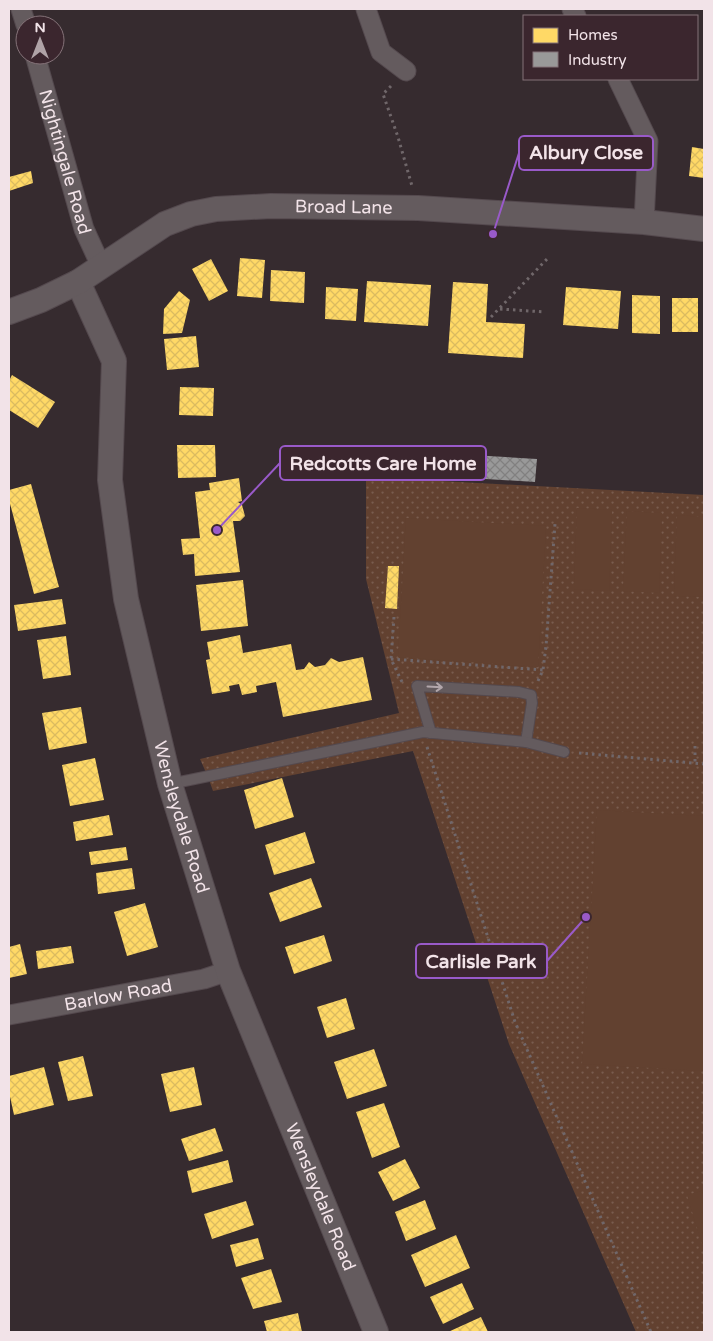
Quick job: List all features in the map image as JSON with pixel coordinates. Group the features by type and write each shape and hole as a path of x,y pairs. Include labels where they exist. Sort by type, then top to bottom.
{"street":[{"path":"366,9 381,52 406,71"},
{"name":"Nightingale Road","path":"37,65 84,229 101,266"},
{"path":"618,80 648,141 644,222"},
{"name":"Broad Lane","path":"9,312 41,300 78,282 165,224 191,214 216,209 271,206 418,208 644,222 704,229"},
{"name":"Wensleydale Road","path":"78,282 114,361 110,480 126,599 170,784 228,971 376,1332"},
{"name":"Barlow Road","path":"9,1015 204,979 228,971"}],"lane":[{"path":"427,732 417,686 519,692 531,695 532,703 526,742"},
{"path":"170,784 427,732 526,742 564,752"}],"path":[{"path":"406,71 383,94 398,137 418,208"},
{"path":"491,317 548,258"},
{"path":"499,309 544,312"},
{"path":"531,695 543,670 555,524"},
{"path":"394,617 392,659 401,681 417,686"},
{"path":"392,659 543,670"},
{"path":"427,732 515,1022 651,1332"},
{"path":"695,746 695,763"},
{"path":"564,752 704,764"}],"shaded area":[{"path":"366,477 704,495 704,1332 636,1332 509,1044 413,751 213,791 200,759 399,713 366,579"},
{"path":"577,508 612,510 609,591 574,589"},
{"path":"627,511 662,513 659,593 623,591"},
{"path":"677,515 704,517 704,597 674,596"},
{"path":"406,518 546,526 538,667 398,657"},
{"path":"597,810 704,816 704,1071 582,1064"},
{"path":"704,1190 704,1251 687,1195"}],"building: Homes":[{"path":"692,147 704,149 704,178 689,176"},
{"path":"31,171 33,183 9,191 9,177"},
{"path":"240,258 265,260 262,298 237,296"},
{"path":"211,259 228,291 209,301 192,269"},
{"path":"271,270 305,272 304,303 270,301"},
{"path":"367,281 431,285 428,326 364,322"},
{"path":"453,282 488,284 486,322 525,324 523,358 448,353"},
{"path":"326,287 358,289 356,321 325,319"},
{"path":"566,287 621,291 618,329 563,325"},
{"path":"179,291 190,300 182,333 163,334 164,309"},
{"path":"632,295 660,296 660,334 632,333"},
{"path":"672,298 698,298 698,332 672,332"},
{"path":"196,336 199,367 167,370 164,339"},
{"path":"12,375 55,402 38,428 9,410 9,381"},
{"path":"180,387 214,388 213,416 179,415"},
{"path":"177,445 215,445 216,477 178,478"},
{"path":"239,478 242,501 238,502 242,505 245,516 240,521 233,521 240,572 195,576 194,554 183,555 181,539 200,538 195,492 210,490 209,483"},
{"path":"31,484 59,587 34,594 9,500 9,490"},
{"path":"388,566 399,566 397,609 385,608"},
{"path":"243,580 248,626 201,631 196,585"},
{"path":"62,599 66,624 18,631 14,605"},
{"path":"240,635 243,653 291,644 296,670 304,669 309,662 315,667 325,665 331,658 339,662 363,657 372,700 283,717 276,682 256,686 257,692 242,695 239,684 229,686 230,691 212,694 206,660 210,659 207,642"},
{"path":"66,636 71,675 43,679 37,640"},
{"path":"81,707 87,743 49,750 42,713"},
{"path":"95,758 104,800 70,806 62,765"},
{"path":"282,778 294,817 255,829 244,790"},
{"path":"109,815 113,835 76,841 73,822"},
{"path":"305,832 315,863 274,875 265,845"},
{"path":"126,847 128,860 91,865 89,852"},
{"path":"132,868 135,889 98,894 96,873"},
{"path":"311,878 322,907 280,922 269,893"},
{"path":"145,903 158,947 127,956 114,912"},
{"path":"324,935 332,961 294,974 285,947"},
{"path":"20,944 27,974 9,978 9,947"},
{"path":"71,946 74,963 38,969 36,951"},
{"path":"346,998 355,1029 327,1038 317,1007"},
{"path":"374,1049 387,1086 347,1099 334,1062"},
{"path":"83,1056 93,1096 68,1101 58,1062"},
{"path":"44,1067 54,1105 14,1115 9,1092 9,1076"},
{"path":"194,1067 202,1105 170,1112 161,1074"},
{"path":"384,1103 400,1147 372,1158 356,1112"},
{"path":"215,1128 223,1151 189,1161 181,1139"},
{"path":"405,1159 420,1188 393,1201 378,1172"},
{"path":"228,1160 233,1182 192,1193 187,1171"},
{"path":"425,1200 436,1229 406,1241 395,1212"},
{"path":"246,1201 254,1225 212,1239 204,1214"},
{"path":"456,1235 470,1268 425,1287 411,1255"},
{"path":"258,1238 264,1259 236,1267 230,1245"},
{"path":"271,1269 282,1302 253,1309 241,1278"},
{"path":"462,1283 474,1309 443,1324 430,1297"},
{"path":"298,1313 302,1332 267,1332 264,1321"},
{"path":"481,1317 488,1332 448,1332"}],"building: Industry":[{"path":"454,454 537,459 535,482 453,477"}],"place":[{"name":"Albury Close","path":"493,234"},
{"name":"Redcotts Care Home","path":"217,530"},
{"name":"Carlisle Park","path":"586,917"}]}
